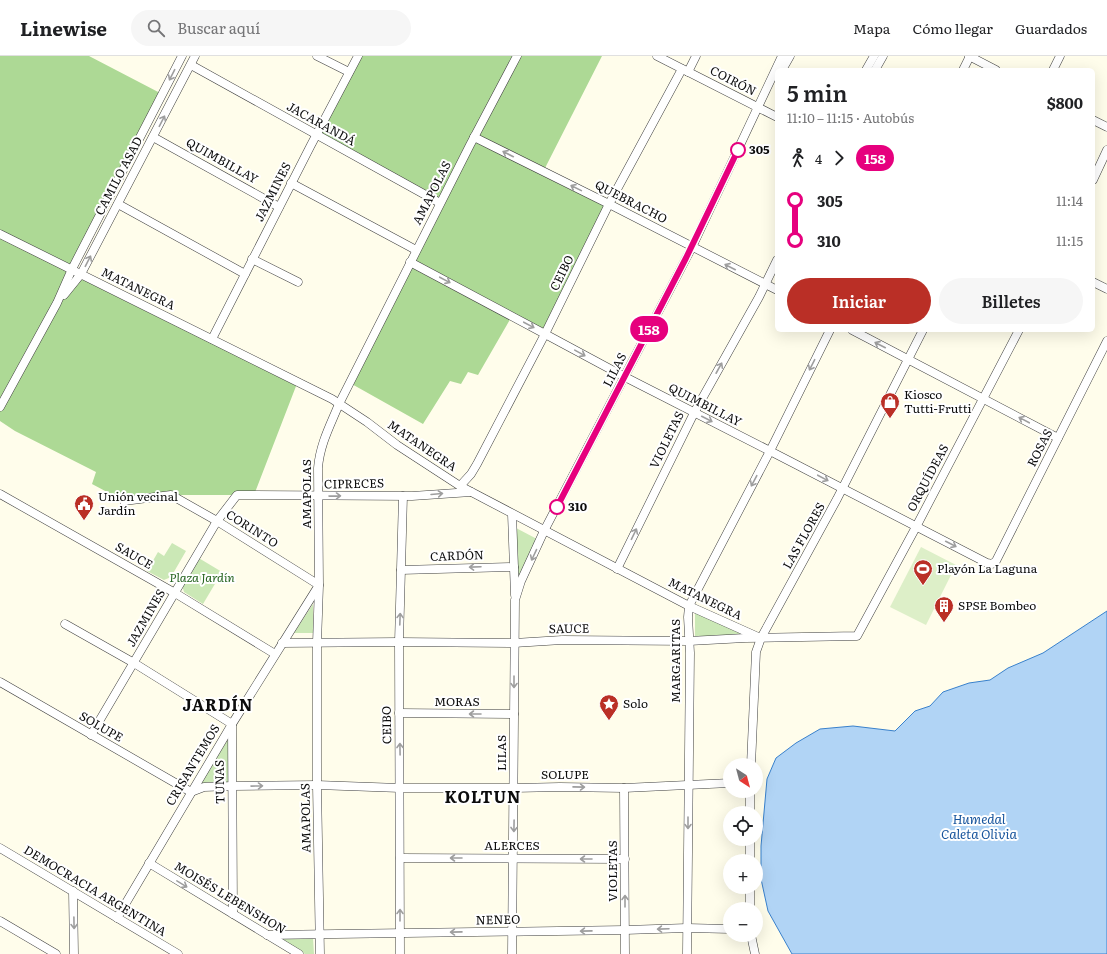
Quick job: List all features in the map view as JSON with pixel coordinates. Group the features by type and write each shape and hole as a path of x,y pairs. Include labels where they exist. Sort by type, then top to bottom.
{"street":[{"name":"CAMILO ASAD","path":"0,408 57,303 72,269 182,56"},
{"name":"CAMILO ASAD","path":"57,303 82,274 195,56"},
{"path":"317,56 349,72"},
{"name":"JAZMINES","path":"212,339 291,183 358,56"},
{"name":"AMAPOLAS","path":"320,954 317,785 319,453 339,404 440,203 517,56"},
{"name":"COIRÓN","path":"657,56 775,116"},
{"name":"CEIBO","path":"460,486 477,464 545,334 609,204 685,71 696,56"},
{"name":"LILAS","path":"776,68 782,56"},
{"path":"783,68 790,56"},
{"path":"867,68 874,56"},
{"path":"876,68 883,56"},
{"path":"964,68 970,56 992,68"},
{"path":"1054,68 1060,56"},
{"name":"JACARANDÁ","path":"191,65 440,203"},
{"name":"LILAS","path":"515,600 521,581 544,531 692,247 759,108 775,71"},
{"name":"LILAS","path":"759,108 775,83"},
{"path":"1095,121 1107,127"},
{"name":"QUIMBILLAY","path":"153,137 279,207"},
{"name":"QUEBRACHO","path":"474,137 775,289"},
{"path":"1095,176 1107,150"},
{"path":"291,183 416,250"},
{"path":"118,204 245,274"},
{"name":"MATANEGRA","path":"0,234 332,399 368,422 397,445 460,486 689,606 761,638"},
{"path":"252,259 298,282"},
{"name":"QUIMBILLAY","path":"410,262 625,378 987,563 992,564"},
{"name":"VIOLETAS","path":"617,568 694,413 775,264"},
{"path":"1095,283 1107,289"},
{"name":"MARGARITAS","path":"687,954 689,606 770,451 829,332"},
{"path":"856,332 1058,438"},
{"name":"LAS FLORES","path":"751,758 756,652 761,638 843,489 922,332"},
{"name":"ORQUÍDEAS","path":"857,636 984,399 1018,332"},
{"name":"ROSAS","path":"992,564 996,561 1107,341"},
{"name":"CIPRECES","path":"236,495 319,497 403,496 472,492"},
{"name":"SAUCE","path":"0,494 175,593 276,654"},
{"name":"CORINTO","path":"124,501 171,495 217,521 319,585"},
{"name":"JAZMINES","path":"91,735 217,521 236,495"},
{"name":"CEIBO","path":"400,954 399,642 403,496"},
{"name":"LILAS","path":"512,514 515,600 512,954"},
{"name":"CARDÓN","path":"401,570 514,567"},
{"name":"CRISANTEMOS","path":"117,918 232,724 319,585"},
{"path":"65,624 134,663 232,724"},
{"name":"SAUCE","path":"282,643 514,643 562,640 689,641 857,636"},
{"name":"SOLUPE","path":"0,682 191,792 204,787 233,786 317,785 400,788 624,788 723,783"},
{"name":"MORAS","path":"399,713 514,714"},
{"name":"TUNAS","path":"232,724 233,914"},
{"name":"VIOLETAS","path":"624,788 625,954"},
{"name":"DEMOCRACIA ARGENTINA","path":"0,848 178,954"},
{"name":"ALERCES","path":"400,858 625,859"},
{"name":"MOISÉS LEBENSHON","path":"149,864 299,954"},
{"path":"73,891 74,954"},
{"path":"0,921 56,954"},
{"name":"NENEO","path":"267,935 687,928 723,929"},
{"path":"752,942 755,954"}],"green space":[{"path":"0,56 89,56 162,94 72,269 298,381 254,495 171,495 124,501 92,484 96,472 15,431 0,421"},
{"path":"358,56 602,56 543,172 609,204 545,334 512,316 478,375 468,372 461,384 450,381 423,424 350,383 440,203 316,135"},
{"path":"516,528 537,539 518,582"},
{"name":"Plaza Jardín","path":"172,543 186,551 171,577 164,580 147,571 158,552 164,556"},
{"name":"Playón La Laguna","path":"921,547 956,565 926,625 890,607"},
{"name":"Plaza Jardín","path":"197,557 222,572 203,604 184,592 182,585"},
{"path":"313,604 313,633 294,633"},
{"path":"695,610 751,635 695,638"},
{"path":"229,738 230,782 208,782 199,785"},
{"path":"280,938 313,938 314,954 305,954"}],"water":[{"name":"Humedal Caleta Olivia","path":"1107,611 1107,954 792,954 768,911 763,888 763,854 761,854 761,846 763,846 763,824 767,779 776,758 796,743 820,729 853,726 895,731 915,711 930,706 943,692 969,683 990,680 1008,668 1043,653"}],"bus line":[{"name":"158","path":"557,507 686,258 738,150"}],"place":[{"name":"305","path":"738,150"},
{"name":"Kiosco Tutti-Frutti","path":"890,419"},
{"name":"310","path":"557,507"},
{"name":"Unión vecinal Jardín","path":"84,521"},
{"name":"Playón La Laguna","path":"923,586"},
{"name":"SPSE Bombeo","path":"944,623"},
{"name":"Solo","path":"609,721"}],"district":[{"name":"JARDÍN","path":"218,705"},
{"name":"KOLTUN","path":"483,797"}]}
